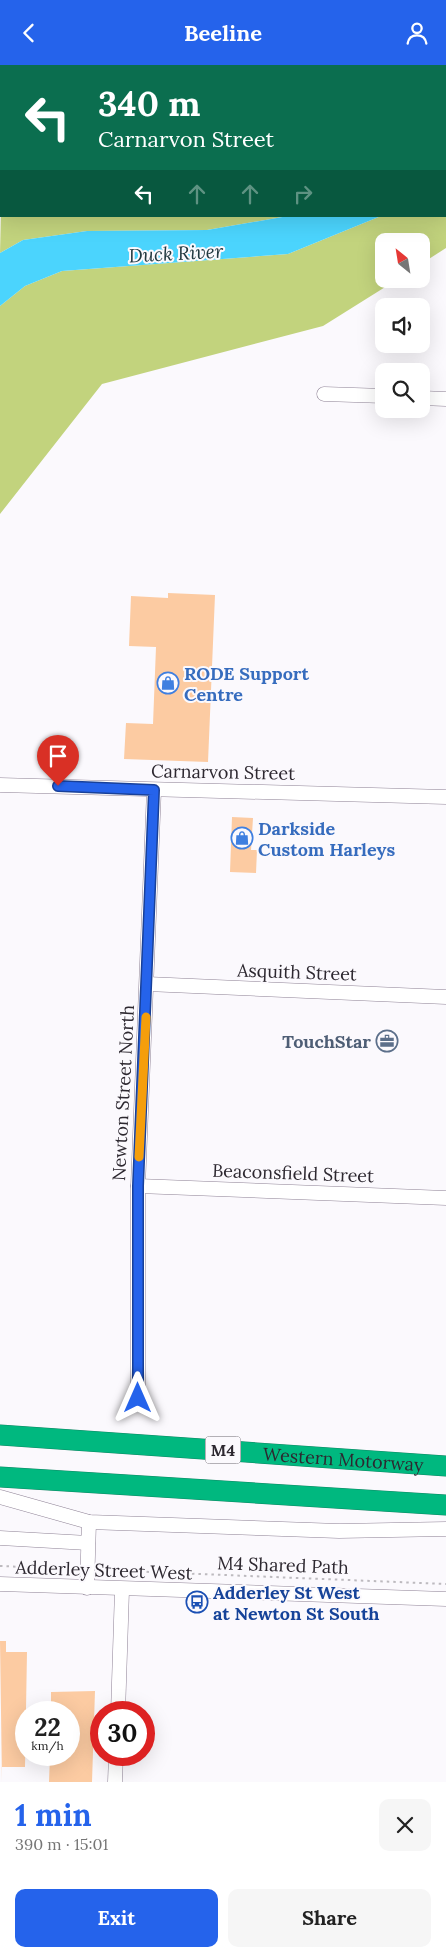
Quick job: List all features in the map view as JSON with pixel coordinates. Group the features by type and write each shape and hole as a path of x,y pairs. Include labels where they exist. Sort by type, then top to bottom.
{"highway":[{"name":"Western Motorway","path":"0,1435 446,1465"},
{"path":"0,1477 446,1505"}],"street":[{"path":"324,394 375,396"},
{"path":"430,398 446,399"},
{"name":"Carnarvon Street","path":"0,785 446,797"},
{"name":"Newton Street North","path":"138,1398 138,1186 154,790"},
{"name":"Asquith Street","path":"147,984 446,997"},
{"name":"Beaconsfield Street","path":"138,1186 446,1197"},
{"path":"0,1497 89,1522 339,1531 446,1529"},
{"path":"87,1589 89,1522"},
{"path":"0,1538 88,1543"},
{"name":"Adderley Street West","path":"0,1585 446,1599"},
{"path":"118,1701 122,1590"},
{"path":"115,1782 116,1766"}],"path":[{"name":"M4 Shared Path","path":"0,1566 446,1584"}],"green space":[{"path":"1,217 282,217 207,230 87,231 23,240 0,253"},
{"path":"379,217 446,217 446,248 430,258 430,233 375,233 375,288 384,288 323,326 102,384 0,514 0,306 25,286 62,271 288,254"}],"water":[{"name":"Duck River","path":"282,217 379,217 288,254 62,271 25,286 0,306 0,253 23,240 87,231 207,230"}],"building":[{"path":"168,593 215,595 208,762 124,759 126,723 153,724 156,647 129,646 131,596 168,598"},
{"path":"232,817 253,818 251,850 257,850 256,873 230,872"},
{"path":"0,1641 6,1641 6,1652 27,1652 26,1701 15,1701 15,1766 25,1767 2,1767 2,1782"},
{"path":"95,1691 95,1701 90,1701 90,1766 93,1766 92,1782 49,1782 50,1766 80,1766 80,1701 51,1701 51,1692"}],"slow traffic":[{"path":"139,1157 146,1017"}],"place":[{"name":"RODE Support Centre","path":"168,683"},
{"name":"Darkside Custom Harleys","path":"242,838"},
{"name":"TouchStar","path":"387,1041"},
{"name":"Adderley St West at Newton St South","path":"197,1602"}],"route":[{"path":"58,786 154,790 138,1186 138,1398"}]}
